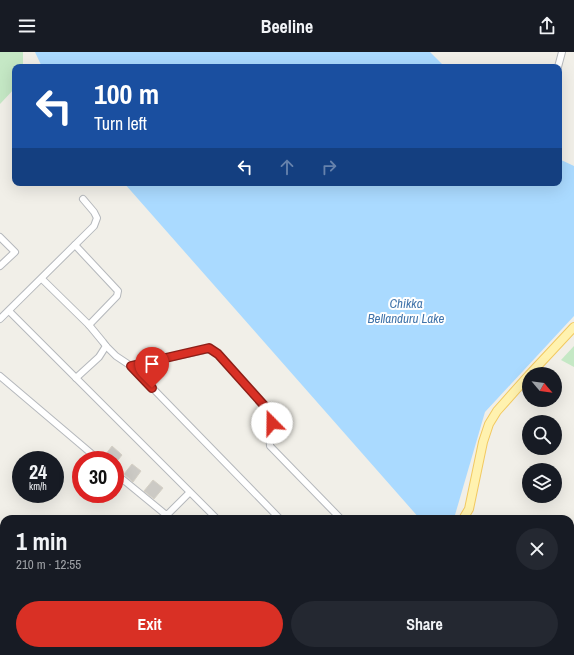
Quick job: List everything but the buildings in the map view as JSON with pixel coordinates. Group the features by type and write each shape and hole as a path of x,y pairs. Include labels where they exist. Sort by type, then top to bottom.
{"main road":[{"path":"537,367 574,327"},
{"path":"465,515 469,509 483,442 490,424 497,411 522,384"}],"street":[{"path":"559,64 562,52"},
{"path":"0,320 94,226 97,218 83,199"},
{"path":"0,237 15,252 0,266"},
{"path":"75,246 118,290 117,296 88,325"},
{"path":"42,279 88,325 116,356 131,366 276,515"},
{"path":"9,311 213,515"},
{"path":"76,378 99,357 106,346"},
{"path":"131,366 209,348 218,354 270,412 272,423 269,438 270,446 337,515"},
{"path":"0,376 88,451"},
{"path":"124,480 165,514 168,514 189,492"}],"green space":[{"path":"0,52 23,52 23,64 12,64 12,91 0,104"},
{"path":"574,346 574,367 561,360"}],"water":[{"path":"35,52 430,52 442,64 41,64"},
{"name":"Chikka Bellanduru Lake","path":"562,160 574,166 574,316 527,367 522,367 522,372 485,412 455,515 416,515 127,186 562,186"}],"route":[{"path":"152,388 131,366 209,348 218,354 270,412 272,423"}]}
